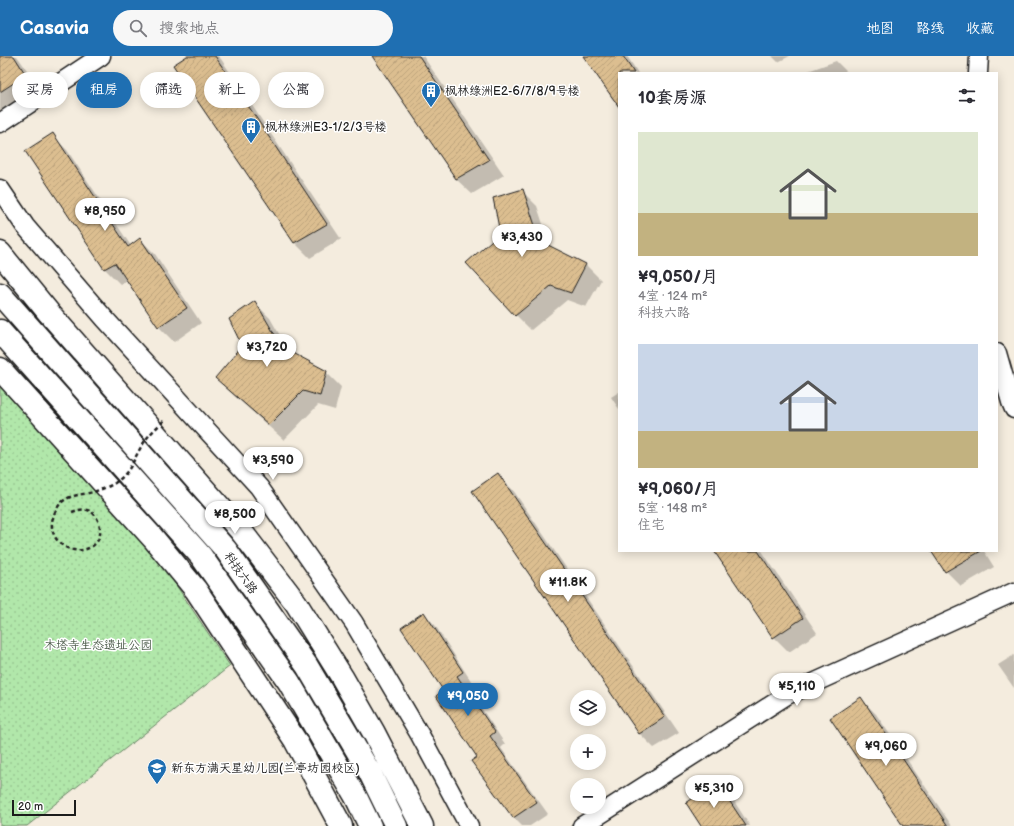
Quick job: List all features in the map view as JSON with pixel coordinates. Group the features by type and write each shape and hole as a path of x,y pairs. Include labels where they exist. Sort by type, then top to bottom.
{"main road":[{"path":"0,253 49,313 241,531 296,603 342,677 374,733 422,826"},
{"name":"科技六路","path":"0,294 226,550 307,666 369,771 396,826"},
{"name":"科技六路","path":"0,331 202,556 289,682 356,797 370,826"},
{"path":"0,369 153,538 196,590 295,740 341,826"}],"street":[{"path":"0,123 101,56"},
{"path":"978,72 979,56"},
{"path":"0,189 25,226 100,313 259,487 354,623 420,735 469,826"},
{"path":"998,356 1014,409"},
{"path":"582,826 787,694 1014,592"}],"path":[{"path":"72,512 82,509 89,510 96,515 100,531 98,540 94,545 76,551 67,549 59,543 53,533 52,522 55,511 62,502 71,496 102,489 113,484 126,474 142,444 166,419"}],"green space":[{"name":"木塔寺生态遗址公园","path":"0,377 168,573 230,666 27,826 0,826"}],"building":[{"path":"0,56 14,56 24,72 12,72 12,84 0,92"},
{"name":"枫林绿洲E3-1/2/3号楼","path":"187,56 215,56 226,72 204,72 204,108 250,108 327,224 294,243 196,99 196,72 178,72 173,65"},
{"name":"枫林绿洲E2-6/7/8/9号楼","path":"372,56 419,56 489,160 456,179"},
{"path":"583,56 623,56 633,72 618,72 618,106"},
{"path":"53,133 128,247 140,238 187,308 158,327 115,263 104,269 25,151"},
{"path":"523,189 540,241 586,264 571,293 551,286 515,316 466,263 500,233 493,198"},
{"path":"255,301 282,347 327,371 320,396 303,391 269,425 215,378 242,346 229,319"},
{"path":"498,473 665,717 639,734 472,491"},
{"path":"715,552 759,552 803,618 773,638"},
{"path":"932,552 979,552 945,572"},
{"path":"424,612 463,672 457,676 495,732 490,736 537,802 513,818 471,761 477,757 436,696 443,690 401,628"},
{"path":"861,697 948,826 903,826 830,718"},
{"path":"717,782 746,826 701,826 686,803"}],"place":[{"name":"枫林绿洲E2-6/7/8/9号楼","path":"431,108"},
{"name":"枫林绿洲E3-1/2/3号楼","path":"251,144"},
{"name":"新东方满天星幼儿园(兰亭坊园校区)","path":"157,785"}]}
